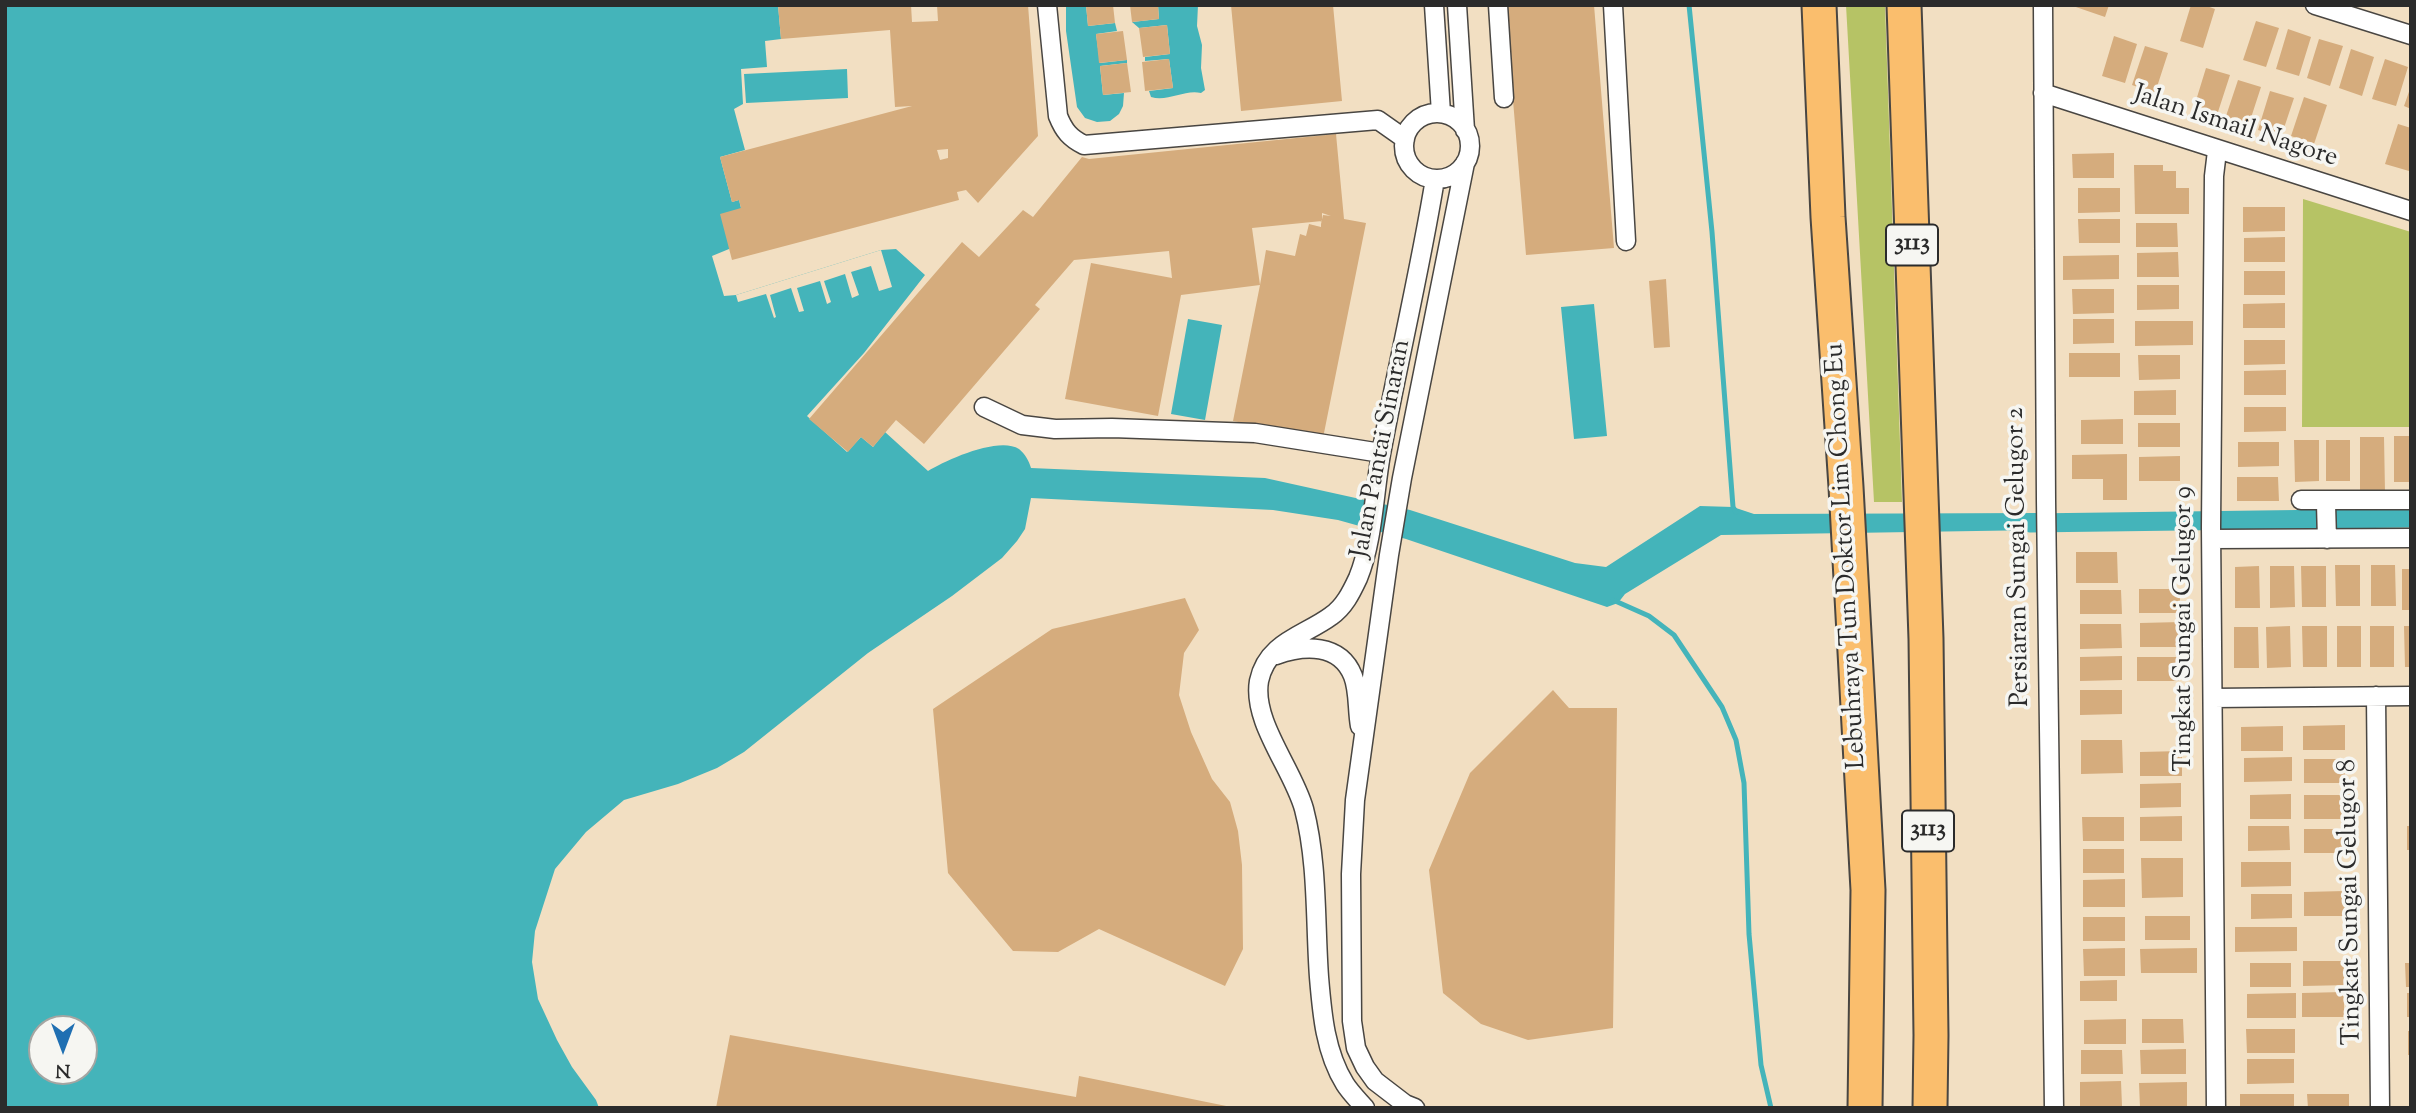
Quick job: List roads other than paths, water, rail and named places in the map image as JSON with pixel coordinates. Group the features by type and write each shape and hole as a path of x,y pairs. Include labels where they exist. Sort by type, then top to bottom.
{"highway":[{"name":"Lebuhraya Tun Doktor Lim Chong Eu","path":"1819,5 1828,217 1868,890 1865,1108"},
{"name":"3113","path":"1904,5 1923,554 1930,1108"},
{"path":"1931,1035 1941,1108"}],"street":[{"path":"1047,5 1058,116 1063,130 1084,145 1378,120 1405,139"},
{"path":"1434,5 1441,113"},
{"path":"1457,5 1465,130 1470,146 1465,163 1452,175 1435,179 1418,173 1411,167 1404,151 1405,139 1413,123 1421,117 1441,113 1451,116 1465,130"},
{"path":"1498,5 1504,98"},
{"path":"1614,5 1626,241"},
{"name":"Persiaran Sungai Gelugor 2","path":"2043,5 2046,537 2054,1108"},
{"path":"2315,5 2411,35"},
{"name":"Jalan Ismail Nagore","path":"2043,93 2217,151 2411,211"},
{"name":"Tingkat Sungai Gelugor 9","path":"2217,151 2214,176 2211,499 2217,1108"},
{"name":"Jalan Pantai Sinaran","path":"1415,1108 1405,1104 1375,1081 1356,1048 1352,1021 1351,874 1355,800 1389,555 1465,163"},
{"name":"Jalan Pantai Sinaran","path":"1365,1108 1345,1084 1327,1042 1321,1004 1312,854 1303,808 1261,713 1259,681 1264,667 1281,644 1332,615 1346,602 1364,561 1381,453 1435,179"},
{"path":"984,407 1022,425 1055,429 1112,428 1255,433 1381,453"},
{"path":"2301,500 2411,500"},
{"path":"2325,502 2327,533"},
{"path":"2211,533 2327,533 2411,538"},
{"name":"Jalan Pantai Sinaran","path":"1273,656 1305,648 1322,649 1335,654 1346,664 1353,677 1363,747"},
{"name":"Tingkat Sungai Gelugor 8","path":"2376,696 2380,1108"},
{"path":"2213,698 2411,696"}],"water":[{"path":"5,5 778,5 781,39 765,41 767,67 741,69 743,104 734,109 745,150 720,157 732,202 739,200 741,208 729,249 712,256 724,296 736,295 881,250 896,249 925,275 864,353 807,416 847,452 861,437 873,447 885,432 928,471 959,456 999,445 1019,449 1031,468 1265,478 1410,510 1575,563 1606,567 1700,506 1733,507 1754,514 2040,513 2040,530 1721,535 1625,594 1618,603 1607,607 1406,539 1338,520 1273,510 1031,498 1025,529 1002,558 868,653 744,752 717,768 678,784 624,800 586,832 555,869 535,931 532,962 538,999 572,1067 599,1108 5,1108"},
{"path":"1066,5 1086,5 1088,26 1115,23 1117,31 1096,34 1100,63 1127,60 1127,63 1100,66 1103,95 1124,93 1119,114 1110,121 1097,122 1085,118 1077,107 1066,31"},
{"path":"1158,5 1198,5 1197,26 1202,45 1201,68 1205,90 1201,93 1151,97 1149,91 1173,88 1169,59 1145,61 1145,57 1170,54 1167,25 1139,28 1132,22 1159,19"},
{"path":"847,69 848,98 746,103 744,74"},
{"path":"1594,304 1607,436 1574,439 1561,307"},
{"path":"1188,319 1222,325 1205,420 1171,414"}],"waterway":[{"path":"1689,5 1712,232 1733,507 1736,512"},
{"path":"2030,523 2411,518"},
{"path":"1613,600 1649,616 1674,635 1722,707 1736,740 1744,783 1749,934 1761,1065 1771,1108"}]}
